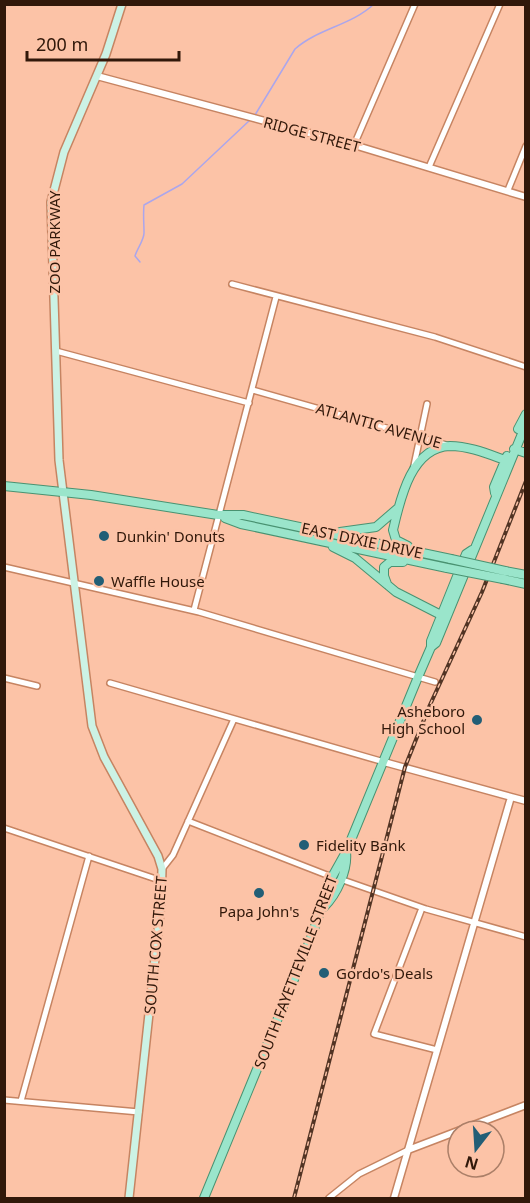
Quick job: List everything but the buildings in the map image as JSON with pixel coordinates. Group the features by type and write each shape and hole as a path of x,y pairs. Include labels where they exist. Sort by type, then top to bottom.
{"main road":[{"name":"ZOO PARKWAY","path":"63,492 51,202 64,152 97,76 122,4"},
{"path":"495,493 494,488 525,414"},
{"path":"431,647 436,643 495,493 525,424"},
{"path":"428,554 399,542 394,536 400,504 413,470 429,453 451,446"},
{"name":"ATLANTIC AVENUE","path":"451,446 474,450 505,460"},
{"path":"514,449 525,453"},
{"name":"EAST DIXIE DRIVE","path":"4,486 63,492 218,515 243,515 451,559 504,575"},
{"name":"SOUTH COX STREET","path":"63,492 95,734 104,757 162,869 129,1198"},
{"path":"318,531 360,531 376,527 390,517 400,504"},
{"name":"EAST DIXIE DRIVE","path":"218,515 242,524 447,568 504,575"},
{"path":"321,540 355,558 389,586 441,615"},
{"path":"384,762 466,554 472,550"},
{"path":"389,586 383,572 388,563 420,561"},
{"path":"504,575 525,575"},
{"path":"504,575 525,584"},
{"name":"SOUTH FAYETTEVILLE STREET","path":"204,1198 336,878 347,862 344,854 384,762"}],"street":[{"path":"354,145 415,4"},
{"path":"429,167 500,4"},
{"name":"RIDGE STREET","path":"97,76 354,145 525,196"},
{"path":"508,190 525,146"},
{"path":"232,284 435,337 525,367"},
{"path":"194,610 276,297"},
{"path":"56,351 249,403"},
{"name":"ATLANTIC AVENUE","path":"253,390 451,446"},
{"path":"413,470 427,404"},
{"path":"4,567 74,585 194,610 435,682"},
{"path":"4,678 37,686"},
{"path":"110,683 525,801"},
{"path":"162,869 173,855 234,719"},
{"path":"394,1198 511,797"},
{"path":"188,821 336,878 422,908 525,937"},
{"path":"4,828 162,881"},
{"path":"21,1101 89,856"},
{"path":"422,908 374,1034 437,1050"},
{"path":"4,1100 139,1112"},
{"path":"328,1198 359,1174 408,1150 525,1105"}],"waterway":[{"path":"255,115 295,49 314,36 355,17 374,4"},
{"path":"140,262 135,256 144,236 144,205 182,184 250,120"}],"railway":[{"path":"294,1198 405,767 429,707 482,592 526,481"}],"place":[{"name":"Dunkin' Donuts","path":"104,536"},
{"name":"Waffle House","path":"99,581"},
{"name":"Asheboro High School","path":"477,720"},
{"name":"Fidelity Bank","path":"304,845"},
{"name":"Papa John's","path":"259,893"},
{"name":"Gordo's Deals","path":"324,973"}]}
